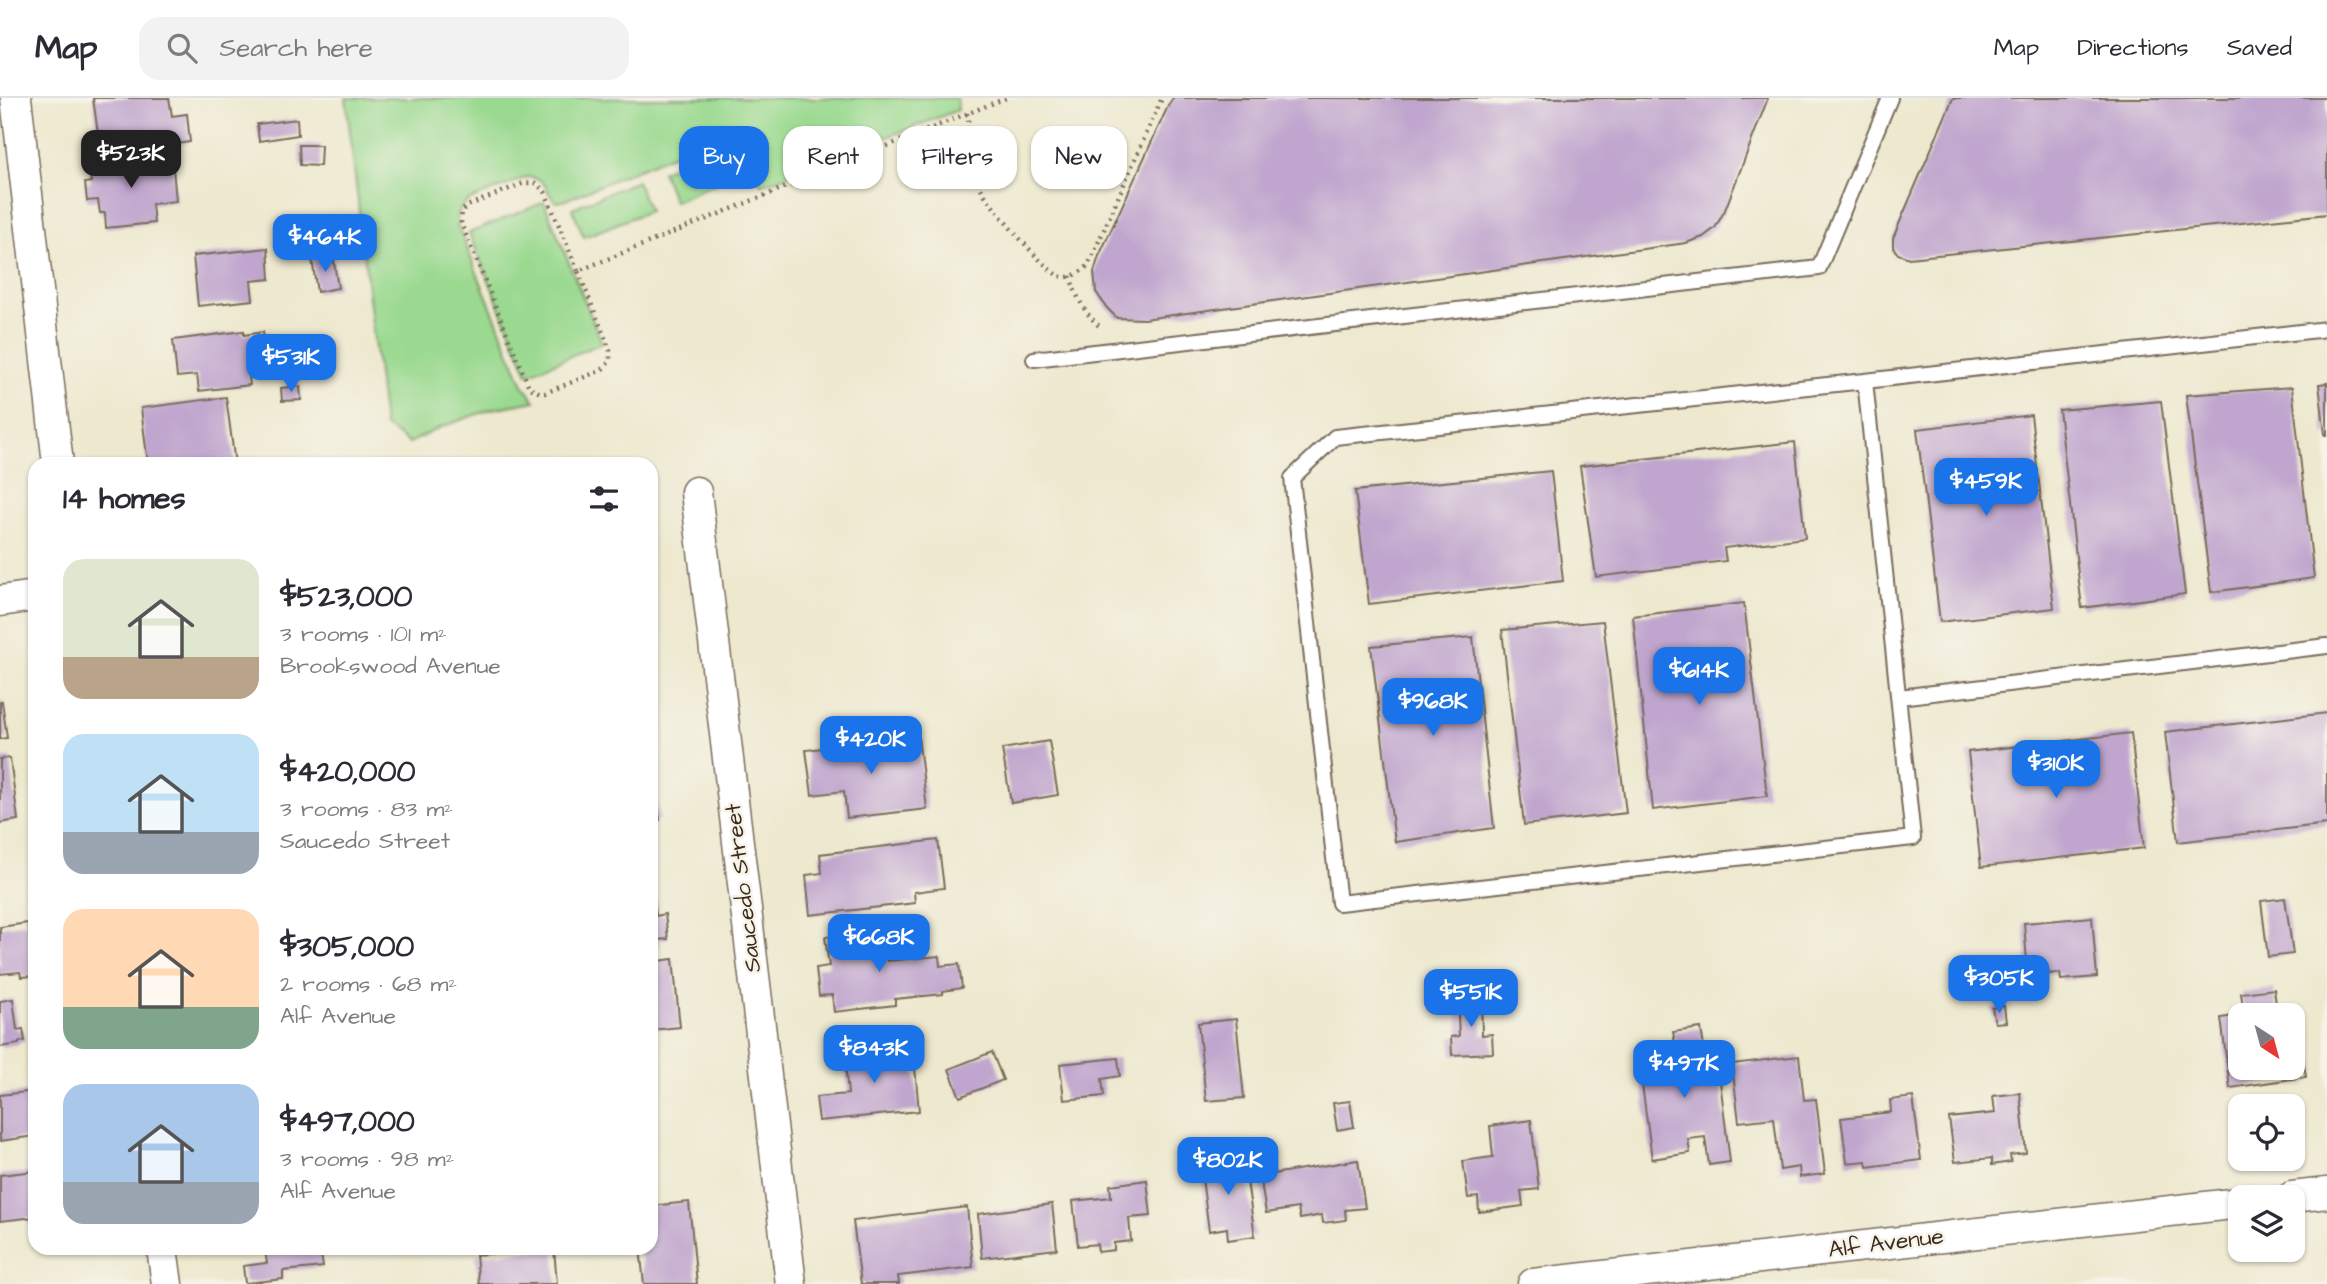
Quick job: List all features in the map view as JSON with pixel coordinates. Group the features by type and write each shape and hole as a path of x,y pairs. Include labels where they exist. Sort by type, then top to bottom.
{"street":[{"path":"16,98 57,457"},
{"name":"Saucedo Street","path":"695,492 791,1284"},
{"path":"0,601 28,597"},
{"path":"2305,1196 2327,1193"},
{"name":"Alf Avenue","path":"1533,1284 2228,1204"},
{"path":"163,1255 167,1284"}],"lane":[{"path":"1034,359 1819,268 1890,98"},
{"path":"1865,381 1913,838 1339,903 1292,478 1335,437 2327,329"},
{"path":"1899,697 2327,646"}],"path":[{"path":"580,270 1006,98"},
{"path":"967,113 975,169 988,201 1047,267 1060,277 1081,272 1088,266 1162,98"},
{"path":"524,183 536,183 545,192 580,270 610,349 610,361 602,370 540,393 529,387 461,223 462,211 467,206 524,183"},
{"path":"1070,276 1079,301 1089,316 1116,340 1132,347"}],"green space":[{"path":"346,98 957,98 958,110 916,126 897,126 897,133 883,139 883,126 783,126 783,177 769,182 769,126 679,126 679,152 563,201 556,202 542,182 527,177 468,201 460,211 457,224 523,385 535,401 492,409 441,427 409,443 384,426"},
{"path":"679,164 679,189 703,189 674,201 662,171"},
{"path":"637,181 649,211 584,237 572,208"},
{"path":"544,202 602,343 528,374 469,233"}],"building":[{"path":"93,98 169,98 172,116 187,114 190,142 136,150 135,143 100,148"},
{"path":"1173,98 1768,98 1725,210 1715,228 1703,237 1686,243 1144,319 1117,318 1096,292 1094,272"},
{"path":"1953,98 2327,98 2327,214 1909,258 1898,254 1893,247 1893,238"},
{"path":"297,119 298,135 259,141 257,124"},
{"path":"299,145 321,145 320,166 300,165"},
{"path":"172,157 176,201 152,204 154,223 106,228 105,213 100,213 98,200 87,201 85,183 91,182 89,166"},
{"path":"268,248 270,279 251,281 253,300 198,306 193,256"},
{"path":"333,256 338,288 317,292 312,259"},
{"path":"244,331 244,335 263,332 266,358 247,361 250,385 199,391 197,375 177,377 173,340"},
{"path":"2327,383 2327,435 2325,435 2319,384"},
{"path":"300,386 301,400 282,401 281,388"},
{"path":"2292,387 2314,578 2211,592 2186,395"},
{"path":"226,397 234,457 147,457 141,408"},
{"path":"2161,401 2185,594 2082,608 2059,410"},
{"path":"2031,415 2054,608 1940,622 1917,429"},
{"path":"1795,442 1805,538 1724,548 1726,561 1596,577 1580,466"},
{"path":"1551,471 1563,581 1369,604 1355,491"},
{"path":"1744,603 1767,796 1653,810 1633,616"},
{"path":"1603,621 1626,813 1524,825 1502,630"},
{"path":"1473,637 1494,828 1395,842 1371,646"},
{"path":"2,701 7,738 0,739 0,702"},
{"path":"2327,713 2327,824 2178,842 2165,732"},
{"path":"2131,733 2144,848 1981,867 1968,752"},
{"path":"918,736 927,809 847,818 844,791 812,795 806,750"},
{"path":"1049,741 1058,795 1011,803 1002,749"},
{"path":"10,758 18,820 0,823 0,759"},
{"path":"938,840 944,888 914,892 915,903 810,915 806,875 822,873 820,854"},
{"path":"2285,898 2293,954 2268,957 2261,901"},
{"path":"665,914 668,939 658,940 658,916"},
{"path":"2092,917 2097,977 2061,980 2060,973 2028,975 2024,923"},
{"path":"28,923 28,976 21,977 20,972 0,974 0,927"},
{"path":"884,930 887,961 939,956 940,966 959,964 962,988 943,991 943,994 895,999 895,1005 834,1012 832,995 819,996 816,968 829,966 825,937"},
{"path":"673,959 680,1027 658,1029 658,961"},
{"path":"2274,989 2276,1003 2242,1003 2241,993"},
{"path":"1481,997 1482,1035 1492,1034 1493,1053 1452,1055 1451,1037 1459,1036 1457,998"},
{"path":"13,999 17,1030 23,1029 25,1041 0,1047 0,1001"},
{"path":"2004,1006 2006,1022 1995,1023 1992,1008"},
{"path":"2228,1017 2228,1072 2221,1018"},
{"path":"1236,1019 1244,1098 1206,1101 1198,1023"},
{"path":"1701,1028 1707,1067 1718,1065 1730,1162 1709,1165 1705,1137 1688,1139 1690,1153 1652,1159 1639,1062 1651,1060 1650,1052 1676,1048 1673,1032"},
{"path":"878,1043 879,1050 913,1046 919,1111 819,1121 816,1097 848,1094 844,1053 862,1051 861,1045"},
{"path":"992,1052 1003,1080 960,1097 949,1069"},
{"path":"1799,1056 1804,1100 1816,1099 1825,1174 1800,1177 1799,1167 1780,1170 1774,1118 1739,1122 1732,1064"},
{"path":"1118,1058 1120,1076 1102,1079 1104,1096 1064,1100 1060,1064"},
{"path":"2229,1080 2285,1080 2230,1088"},
{"path":"28,1092 28,1137 0,1141 0,1095"},
{"path":"2020,1093 2026,1153 2010,1155 2011,1162 1992,1165 1992,1158 1955,1162 1949,1118 1995,1113 1993,1096"},
{"path":"1913,1097 1921,1160 1867,1167 1866,1161 1847,1163 1841,1118 1891,1112 1890,1100"},
{"path":"1350,1101 1354,1127 1337,1130 1333,1103"},
{"path":"1531,1120 1539,1189 1521,1191 1523,1206 1479,1212 1478,1197 1468,1198 1463,1161 1493,1157 1490,1126"},
{"path":"1248,1157 1251,1181 1247,1181 1255,1236 1228,1240 1227,1228 1209,1231 1200,1163"},
{"path":"1358,1160 1365,1208 1345,1210 1346,1220 1323,1223 1322,1215 1300,1219 1298,1208 1266,1213 1260,1176"},
{"path":"28,1172 28,1218 0,1221 0,1175"},
{"path":"1147,1180 1151,1216 1129,1218 1131,1241 1114,1243 1114,1250 1098,1252 1097,1244 1078,1246 1073,1201 1111,1197 1110,1185"},
{"path":"689,1202 697,1284 644,1284 641,1255 658,1255 658,1205"},
{"path":"1052,1204 1057,1249 982,1258 978,1214"},
{"path":"967,1207 973,1267 898,1276 899,1284 861,1284 853,1221"},
{"path":"266,1255 321,1255 323,1267 283,1271 283,1279 245,1283 243,1266 267,1263"},
{"path":"476,1255 555,1255 557,1284 479,1284"}]}
